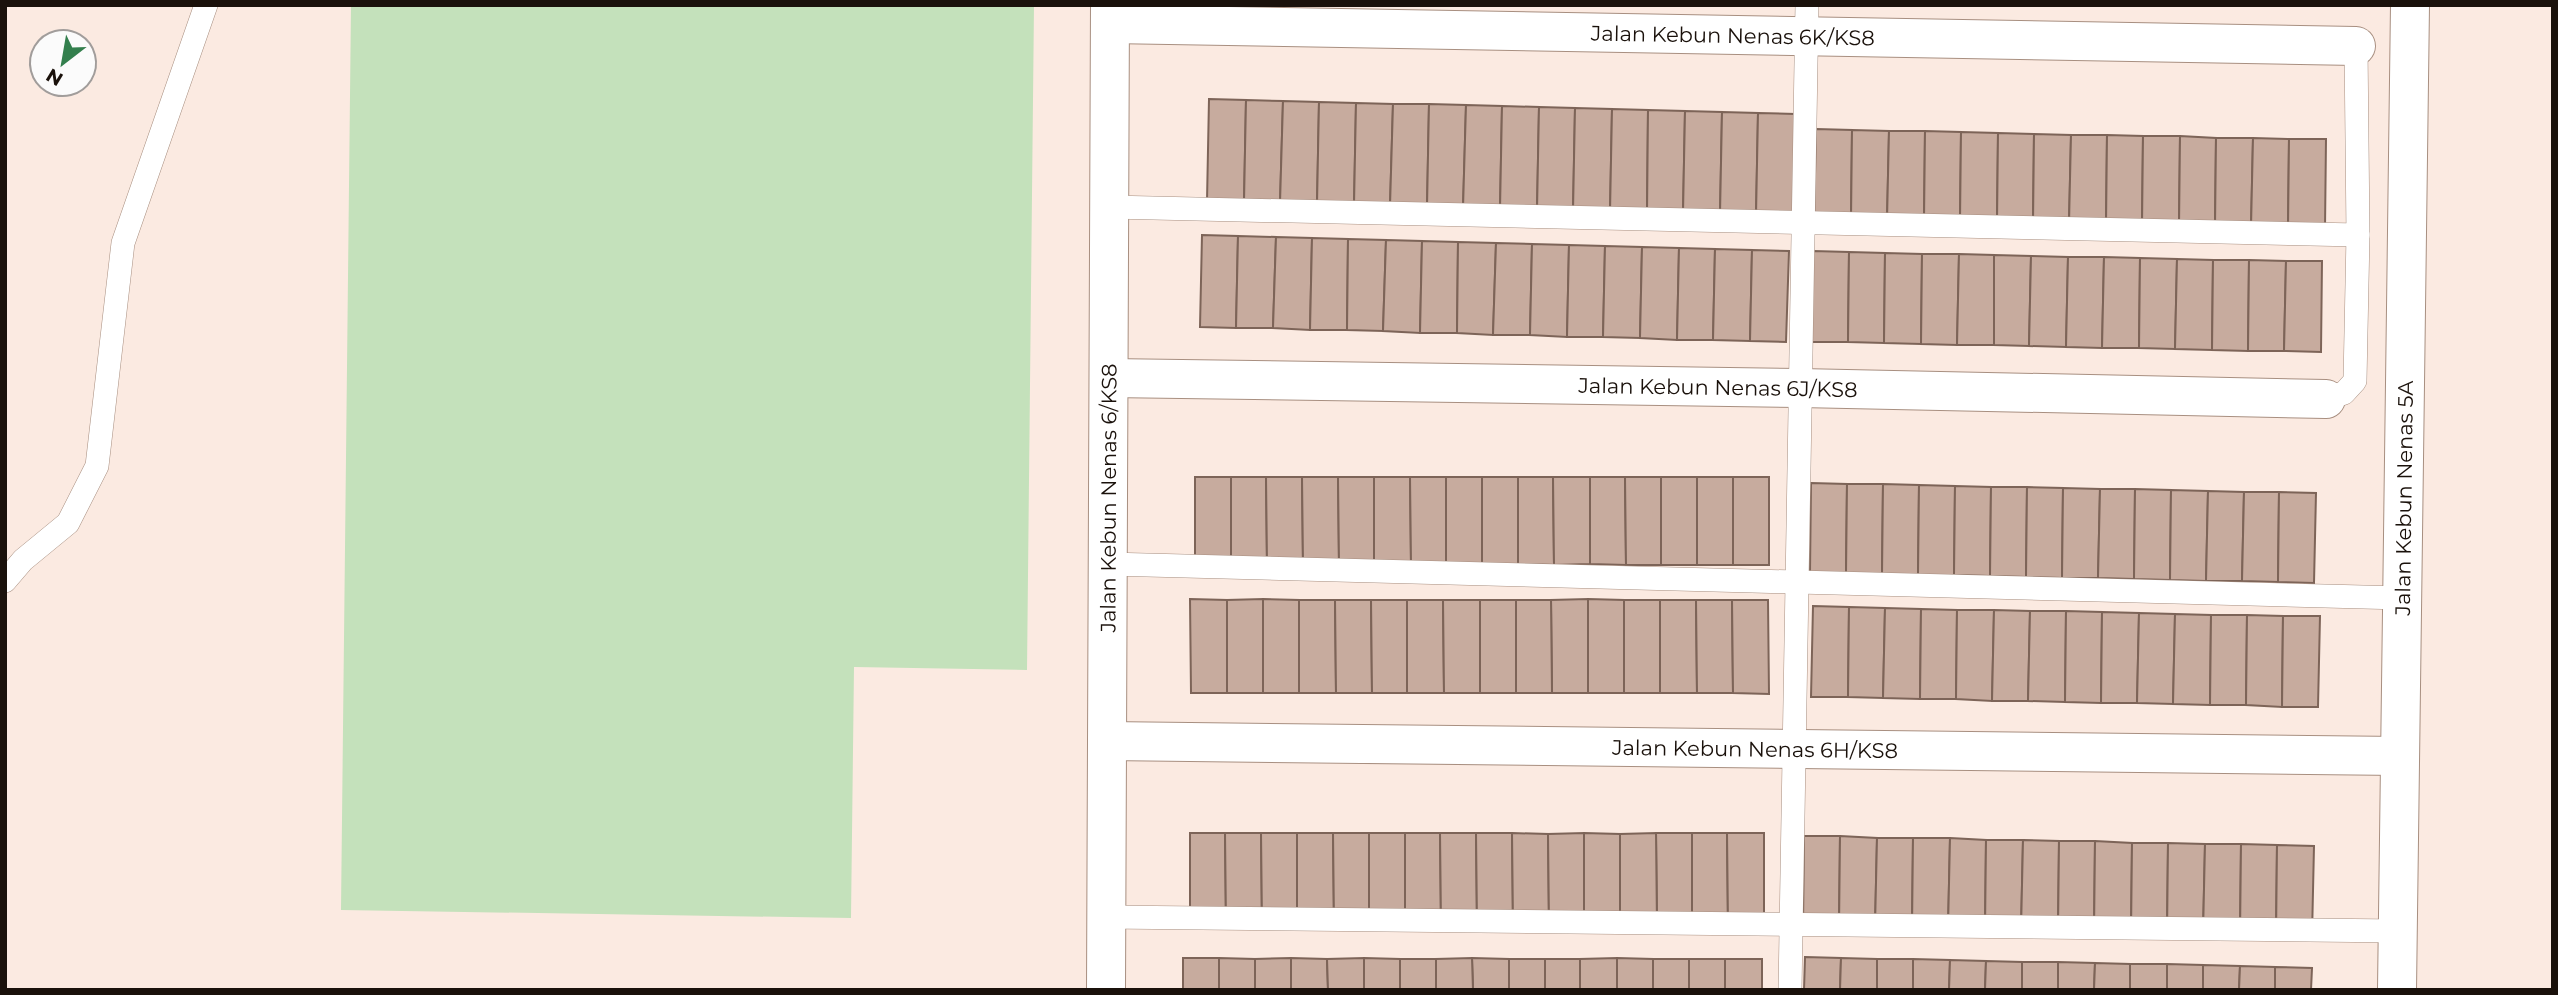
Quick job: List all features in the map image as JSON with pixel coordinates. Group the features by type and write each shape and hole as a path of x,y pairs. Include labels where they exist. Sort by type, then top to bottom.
{"street":[{"name":"Jalan Kebun Nenas 5A","path":"2397,990 2410,5"},
{"name":"Jalan Kebun Nenas 6K/KS8","path":"1110,15 1807,21 2356,46"},
{"name":"Jalan Kebun Nenas 6/KS8","path":"1106,990 1110,15"},
{"name":"Jalan Kebun Nenas 6J/KS8","path":"1109,378 2326,399"},
{"name":"Jalan Kebun Nenas 6H/KS8","path":"1107,741 2400,756"}],"lane":[{"path":"5,581 23,561 68,523 97,466 123,243 206,5"},
{"path":"1790,990 1807,21"},
{"path":"2326,399 2344,393 2355,381 2358,235 2356,46"},
{"path":"1110,206 2358,235"},
{"path":"1108,564 2402,598"},
{"path":"1107,918 2398,931"}],"green space":[{"path":"351,5 1034,5 1027,670 854,667 851,918 341,910"}],"building":[{"path":"1209,99 1246,100 1244,202 1207,201"},
{"path":"1246,100 1283,101 1280,203 1244,202"},
{"path":"1283,101 1319,102 1317,204 1280,203"},
{"path":"1319,102 1356,103 1354,205 1317,204"},
{"path":"1356,103 1393,104 1390,206 1354,205"},
{"path":"1393,104 1429,104 1427,207 1390,206"},
{"path":"1429,104 1466,105 1463,208 1427,207"},
{"path":"1466,105 1502,106 1500,209 1463,208"},
{"path":"1502,106 1539,107 1537,210 1500,209"},
{"path":"1539,107 1575,108 1573,211 1537,210"},
{"path":"1575,108 1612,109 1610,212 1573,211"},
{"path":"1612,109 1648,110 1647,213 1610,212"},
{"path":"1648,110 1685,111 1683,213 1647,213"},
{"path":"1685,111 1722,112 1720,214 1683,213"},
{"path":"1722,112 1758,113 1756,215 1720,214"},
{"path":"1758,113 1795,114 1793,216 1756,215"},
{"path":"1816,129 1852,130 1851,219 1814,218"},
{"path":"1852,130 1889,131 1887,220 1851,219"},
{"path":"1889,131 1925,131 1924,220 1887,220"},
{"path":"1925,131 1961,132 1960,221 1924,220"},
{"path":"1961,132 1998,133 1997,222 1960,221"},
{"path":"1998,133 2034,134 2033,223 1997,222"},
{"path":"2034,134 2071,135 2069,223 2033,223"},
{"path":"2071,135 2107,135 2106,224 2069,223"},
{"path":"2107,135 2143,136 2142,225 2106,224"},
{"path":"2143,136 2180,136 2179,226 2142,225"},
{"path":"2180,136 2216,138 2215,226 2179,226"},
{"path":"2216,138 2253,138 2251,227 2215,226"},
{"path":"2253,138 2289,139 2288,228 2251,227"},
{"path":"2289,139 2326,139 2325,229 2288,228"},
{"path":"1202,235 1238,236 1236,328 1200,327"},
{"path":"1238,236 1276,237 1273,328 1236,328"},
{"path":"1276,237 1312,238 1310,330 1273,328"},
{"path":"1312,238 1348,239 1347,330 1310,330"},
{"path":"1348,239 1386,240 1383,331 1347,330"},
{"path":"1386,240 1422,241 1420,333 1383,331"},
{"path":"1422,241 1458,242 1457,333 1420,333"},
{"path":"1458,242 1496,243 1493,335 1457,333"},
{"path":"1496,243 1532,244 1530,335 1493,335"},
{"path":"1532,244 1569,245 1567,337 1530,335"},
{"path":"1569,245 1605,246 1603,337 1567,337"},
{"path":"1605,246 1642,247 1640,338 1603,337"},
{"path":"1642,247 1679,248 1677,340 1640,338"},
{"path":"1679,248 1715,249 1713,340 1677,340"},
{"path":"1715,249 1752,250 1750,341 1713,340"},
{"path":"1752,250 1789,251 1786,342 1750,341"},
{"path":"1813,251 1849,252 1848,342 1811,342"},
{"path":"1849,252 1885,253 1884,343 1848,342"},
{"path":"1885,253 1922,254 1921,344 1884,343"},
{"path":"1922,254 1959,254 1957,345 1921,344"},
{"path":"1959,254 1994,255 1994,345 1957,345"},
{"path":"1994,255 2031,256 2029,346 1994,345"},
{"path":"2031,256 2068,257 2066,347 2029,346"},
{"path":"2068,257 2104,257 2102,348 2066,347"},
{"path":"2104,257 2140,258 2139,348 2102,348"},
{"path":"2140,258 2177,259 2175,349 2139,348"},
{"path":"2177,259 2213,260 2212,350 2175,349"},
{"path":"2213,260 2249,260 2248,351 2212,350"},
{"path":"2249,260 2286,261 2284,351 2248,351"},
{"path":"2286,261 2322,261 2321,352 2284,351"},
{"path":"1195,477 1231,477 1231,564 1195,564"},
{"path":"1231,477 1266,477 1267,564 1231,564"},
{"path":"1266,477 1302,477 1303,564 1267,564"},
{"path":"1302,477 1338,477 1339,564 1303,564"},
{"path":"1338,477 1374,477 1374,564 1339,564"},
{"path":"1374,477 1410,477 1411,564 1374,564"},
{"path":"1410,477 1446,477 1446,564 1411,564"},
{"path":"1446,477 1482,477 1482,564 1446,564"},
{"path":"1482,477 1518,477 1518,564 1482,564"},
{"path":"1518,477 1553,477 1554,565 1518,564"},
{"path":"1553,477 1590,477 1590,564 1554,565"},
{"path":"1590,477 1625,477 1626,565 1590,564"},
{"path":"1625,477 1661,477 1661,565 1626,565"},
{"path":"1661,477 1697,477 1697,565 1661,565"},
{"path":"1697,477 1733,477 1733,565 1697,565"},
{"path":"1733,477 1769,477 1769,565 1733,565"},
{"path":"1811,483 1847,484 1846,573 1810,573"},
{"path":"1847,484 1883,484 1882,574 1846,573"},
{"path":"1883,484 1919,485 1918,575 1882,574"},
{"path":"1919,485 1955,486 1954,575 1918,575"},
{"path":"1955,486 1991,487 1990,576 1954,575"},
{"path":"1991,487 2027,487 2026,577 1990,576"},
{"path":"2027,487 2063,488 2062,578 2026,577"},
{"path":"2063,488 2100,489 2098,578 2062,578"},
{"path":"2100,489 2135,489 2134,579 2098,578"},
{"path":"2135,489 2171,490 2170,580 2134,579"},
{"path":"2171,490 2208,491 2206,581 2170,580"},
{"path":"2208,491 2244,492 2242,581 2206,581"},
{"path":"2244,492 2279,492 2278,582 2242,581"},
{"path":"2279,492 2316,493 2314,583 2278,582"},
{"path":"1190,599 1227,600 1227,693 1191,693"},
{"path":"1263,599 1299,600 1299,693 1263,693"},
{"path":"1263,599 1263,693 1227,693 1227,600"},
{"path":"1588,599 1624,600 1624,693 1588,693"},
{"path":"1588,599 1588,693 1552,693 1551,600"},
{"path":"1299,600 1335,600 1336,693 1299,693"},
{"path":"1335,600 1371,600 1372,693 1336,693"},
{"path":"1371,600 1407,600 1407,693 1372,693"},
{"path":"1407,600 1443,600 1444,693 1407,693"},
{"path":"1443,600 1480,600 1480,693 1444,693"},
{"path":"1480,600 1516,600 1516,693 1480,693"},
{"path":"1516,600 1551,600 1552,693 1516,693"},
{"path":"1624,600 1660,600 1660,693 1624,693"},
{"path":"1660,600 1696,600 1697,693 1660,693"},
{"path":"1696,600 1732,600 1733,693 1697,693"},
{"path":"1732,600 1768,600 1769,694 1733,693"},
{"path":"1813,606 1849,607 1848,697 1811,697"},
{"path":"1849,607 1885,608 1883,698 1848,697"},
{"path":"1885,608 1921,609 1920,699 1883,698"},
{"path":"1921,609 1957,610 1956,699 1920,699"},
{"path":"1957,610 1994,610 1992,701 1956,699"},
{"path":"1994,610 2030,611 2028,701 1992,701"},
{"path":"2030,611 2066,611 2065,702 2028,701"},
{"path":"2066,611 2102,612 2101,703 2065,702"},
{"path":"2102,612 2139,613 2137,703 2101,703"},
{"path":"2139,613 2175,614 2173,704 2137,703"},
{"path":"2175,614 2211,615 2210,705 2173,704"},
{"path":"2211,615 2247,615 2246,705 2210,705"},
{"path":"2247,615 2283,616 2282,707 2246,705"},
{"path":"2283,616 2320,616 2318,707 2282,707"},
{"path":"1190,833 1225,833 1226,925 1190,925"},
{"path":"1225,833 1261,833 1262,925 1226,925"},
{"path":"1261,833 1297,833 1297,925 1262,925"},
{"path":"1297,833 1333,833 1334,925 1297,925"},
{"path":"1333,833 1369,833 1369,925 1334,925"},
{"path":"1369,833 1405,833 1405,925 1369,925"},
{"path":"1405,833 1440,833 1441,925 1405,925"},
{"path":"1440,833 1476,833 1477,925 1441,925"},
{"path":"1476,833 1512,833 1513,925 1477,925"},
{"path":"1512,833 1548,834 1549,925 1513,925"},
{"path":"1584,833 1620,834 1620,925 1584,925"},
{"path":"1584,833 1584,925 1549,925 1548,834"},
{"path":"1656,833 1692,833 1692,925 1657,926"},
{"path":"1656,833 1657,926 1620,925 1620,834"},
{"path":"1692,833 1727,833 1728,926 1692,925"},
{"path":"1727,833 1764,833 1764,926 1728,926"},
{"path":"1804,836 1840,836 1839,927 1803,926"},
{"path":"1840,836 1877,838 1875,927 1839,927"},
{"path":"1877,838 1913,838 1912,928 1875,927"},
{"path":"1913,838 1950,838 1948,929 1912,928"},
{"path":"1950,838 1986,840 1985,930 1948,929"},
{"path":"1986,840 2023,840 2021,930 1985,930"},
{"path":"2023,840 2059,841 2058,931 2021,930"},
{"path":"2059,841 2095,841 2094,932 2058,931"},
{"path":"2095,841 2132,843 2131,933 2094,932"},
{"path":"2132,843 2168,843 2167,934 2131,933"},
{"path":"2168,843 2205,844 2203,934 2167,934"},
{"path":"2205,844 2241,844 2240,935 2203,934"},
{"path":"2241,844 2277,845 2276,936 2240,935"},
{"path":"2277,845 2314,846 2312,936 2276,936"},
{"path":"1805,957 1841,958 1840,990 1804,990"},
{"path":"1183,958 1219,958 1219,990 1183,990"},
{"path":"1219,958 1255,959 1255,990 1219,990"},
{"path":"1291,958 1327,959 1328,990 1291,990"},
{"path":"1291,958 1291,990 1255,990 1255,959"},
{"path":"1364,958 1400,959 1400,990 1364,990"},
{"path":"1364,958 1364,990 1328,990 1327,959"},
{"path":"1472,958 1509,959 1509,990 1473,990"},
{"path":"1472,958 1473,990 1436,990 1436,959"},
{"path":"1617,958 1653,959 1653,990 1617,990"},
{"path":"1617,958 1617,990 1580,990 1580,959"},
{"path":"1841,958 1877,959 1877,990 1840,990"},
{"path":"1400,959 1436,959 1436,990 1400,990"},
{"path":"1509,959 1545,959 1545,990 1509,990"},
{"path":"1545,959 1580,959 1580,990 1545,990"},
{"path":"1653,959 1689,959 1689,990 1653,990"},
{"path":"1689,959 1725,959 1725,990 1689,990"},
{"path":"1725,959 1762,959 1762,990 1725,990"},
{"path":"1877,959 1913,959 1913,990 1877,990"},
{"path":"1913,959 1950,960 1949,990 1913,990"},
{"path":"1950,960 1986,961 1985,990 1949,990"},
{"path":"1986,961 2022,962 2022,990 1985,990"},
{"path":"2022,962 2058,962 2058,990 2022,990"},
{"path":"2058,962 2095,963 2094,990 2058,990"},
{"path":"2095,963 2130,964 2130,990 2094,990"},
{"path":"2130,964 2167,964 2167,990 2130,990"},
{"path":"2167,964 2203,965 2203,990 2167,990"},
{"path":"2203,965 2240,966 2239,990 2203,990"},
{"path":"2240,966 2275,967 2275,990 2239,990"},
{"path":"2275,967 2312,968 2311,990 2275,990"}]}
